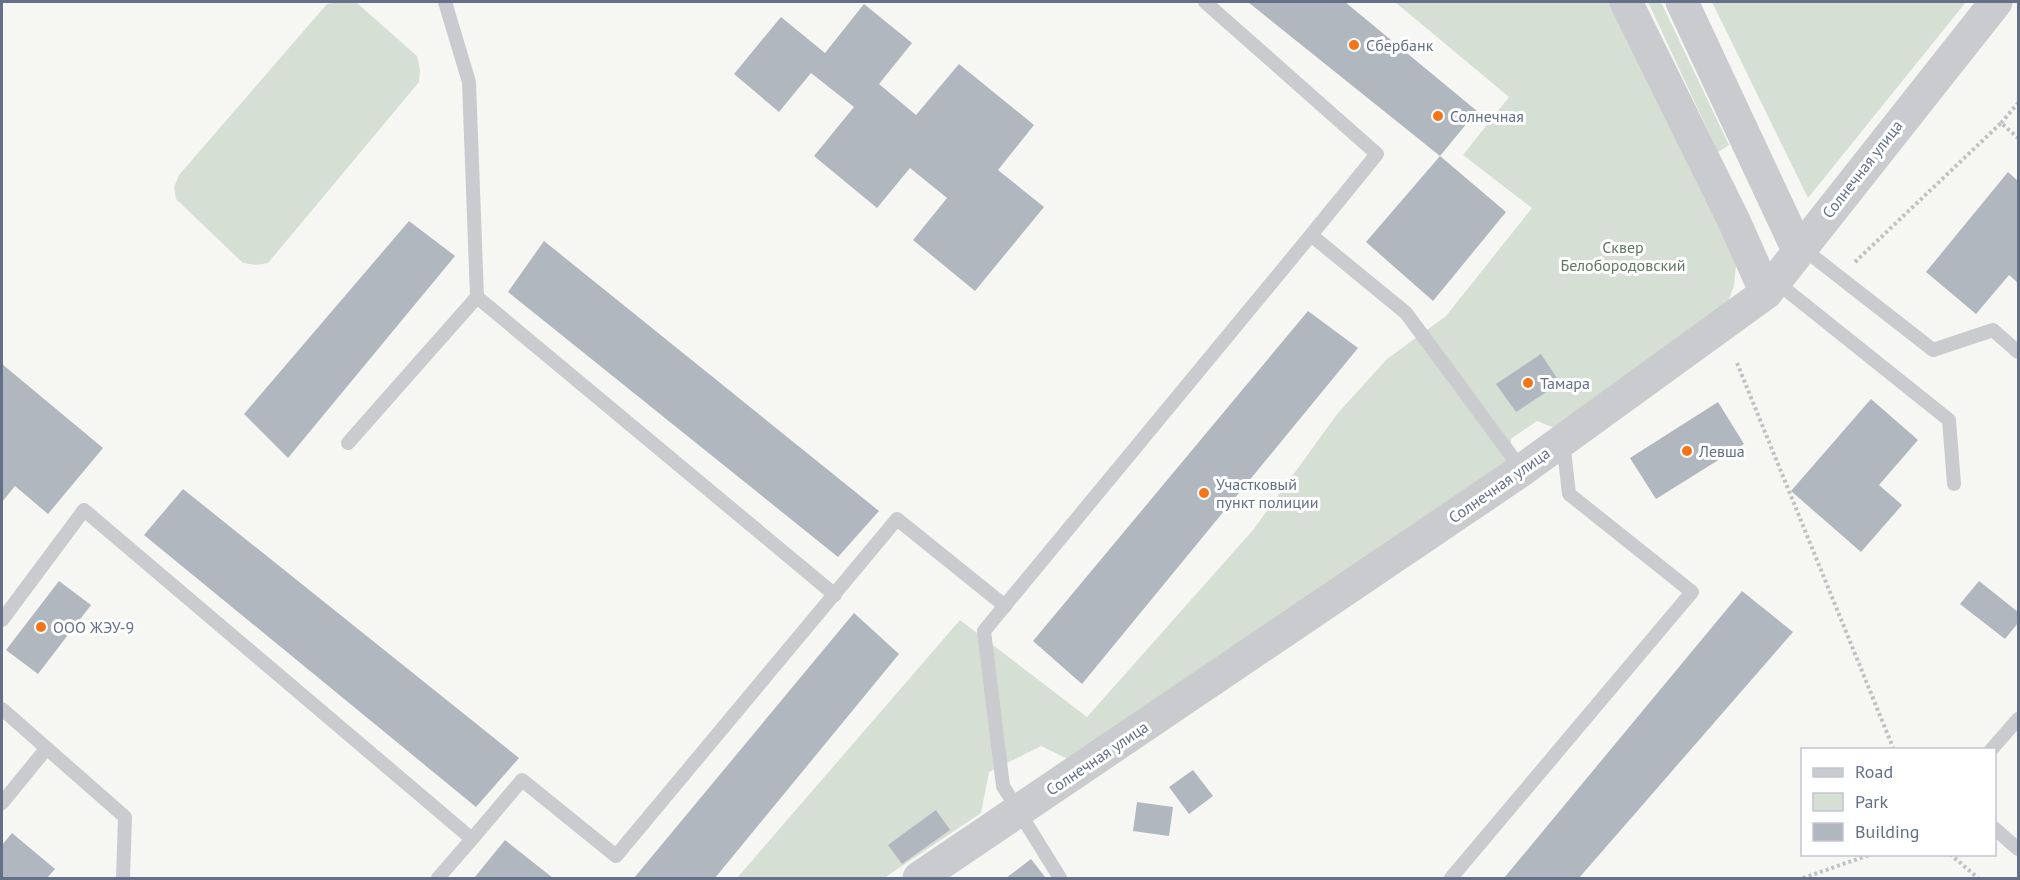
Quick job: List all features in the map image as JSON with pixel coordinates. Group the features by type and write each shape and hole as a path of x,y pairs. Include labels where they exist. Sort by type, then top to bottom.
{"street":[{"path":"1626,2 1734,221 1770,287"},
{"path":"1682,2 1799,248"},
{"name":"Солнечная улица","path":"919,879 1522,470 1770,287 1995,2"}],"lane":[{"path":"348,443 477,297 469,82 445,2"},
{"path":"1060,879 1003,786 984,631 1377,154 1204,2"},
{"path":"1311,235 1407,313 1522,470"},
{"path":"1799,248 1933,350 1993,330 2019,352"},
{"path":"1770,287 1950,420 1954,484"},
{"path":"477,297 835,595"},
{"path":"1451,879 1692,592 1569,494 1563,440"},
{"path":"2,620 84,510 472,839"},
{"path":"438,879 522,780 615,856 897,519 1005,606"},
{"path":"2,709 125,817 123,879"},
{"path":"1993,748 2019,719"},
{"path":"2,803 46,749"},
{"path":"1996,829 2019,849"}],"path":[{"path":"1857,260 2001,123 2019,103"},
{"path":"2001,123 2019,138"},
{"path":"1737,363 1893,748"},
{"path":"1803,879 1869,856"},
{"path":"1951,856 1978,879"}],"green space":[{"name":"Сквер Белобородовский","path":"1395,2 1612,2 1682,141 1736,265 1734,286 1726,307 1557,429 1537,421 1511,439 1510,467 1068,759 1041,746 989,772 981,813 884,878 737,878 960,620 1087,717 1253,530 1338,413 1387,359 1446,316 1532,208 1463,155 1509,97"},
{"path":"1648,2 1661,2 1729,145 1718,152"},
{"path":"1712,2 1966,2 1808,198"},
{"path":"357,3 417,56 420,70 419,82 268,263 256,265 243,263 176,199 174,187 179,175 327,4"}],"building":[{"path":"1248,2 1345,2 1477,111 1440,156"},
{"path":"864,4 912,43 879,84 916,115 959,64 1034,125 998,170 1044,207 975,291 913,240 947,198 910,168 877,208 814,156 854,107 811,73 779,112 734,74 781,17 825,53"},
{"path":"1440,156 1506,212 1433,301 1366,242"},
{"path":"2008,172 2018,181 2018,283 2009,275 1976,314 1926,272"},
{"path":"409,221 455,256 288,458 244,414"},
{"path":"544,241 879,511 838,557 508,292"},
{"path":"1308,311 1358,348 1082,684 1033,641"},
{"name":"Тамара","path":"1541,354 1560,383 1516,412 1496,384"},
{"path":"2,364 103,448 48,514 15,486 2,502"},
{"path":"1871,399 1918,440 1879,485 1902,505 1861,552 1791,491"},
{"name":"Левша","path":"1718,402 1744,444 1656,499 1630,458"},
{"path":"183,489 519,758 476,807 144,535"},
{"path":"59,581 91,605 38,674 6,650"},
{"path":"1979,581 2018,612 2018,623 2005,639 1960,604"},
{"path":"1742,591 1793,632 1579,878 1504,878"},
{"path":"854,613 899,654 715,878 634,878"},
{"path":"1193,770 1213,796 1189,814 1169,787"},
{"path":"1137,802 1173,807 1169,836 1133,831"},
{"path":"936,810 950,830 902,864 888,845"},
{"path":"12,833 55,869 47,878 2,878 2,845"},
{"path":"505,840 553,878 474,878"},
{"path":"1031,859 1045,877 1006,878"}],"place":[{"name":"Сбербанк","path":"1354,45"},
{"name":"Солнечная","path":"1438,116"},
{"name":"Тамара","path":"1528,383"},
{"name":"Левша","path":"1687,451"},
{"name":"Участковый пункт полиции","path":"1204,493"},
{"name":"ООО ЖЭУ-9","path":"41,627"}]}
